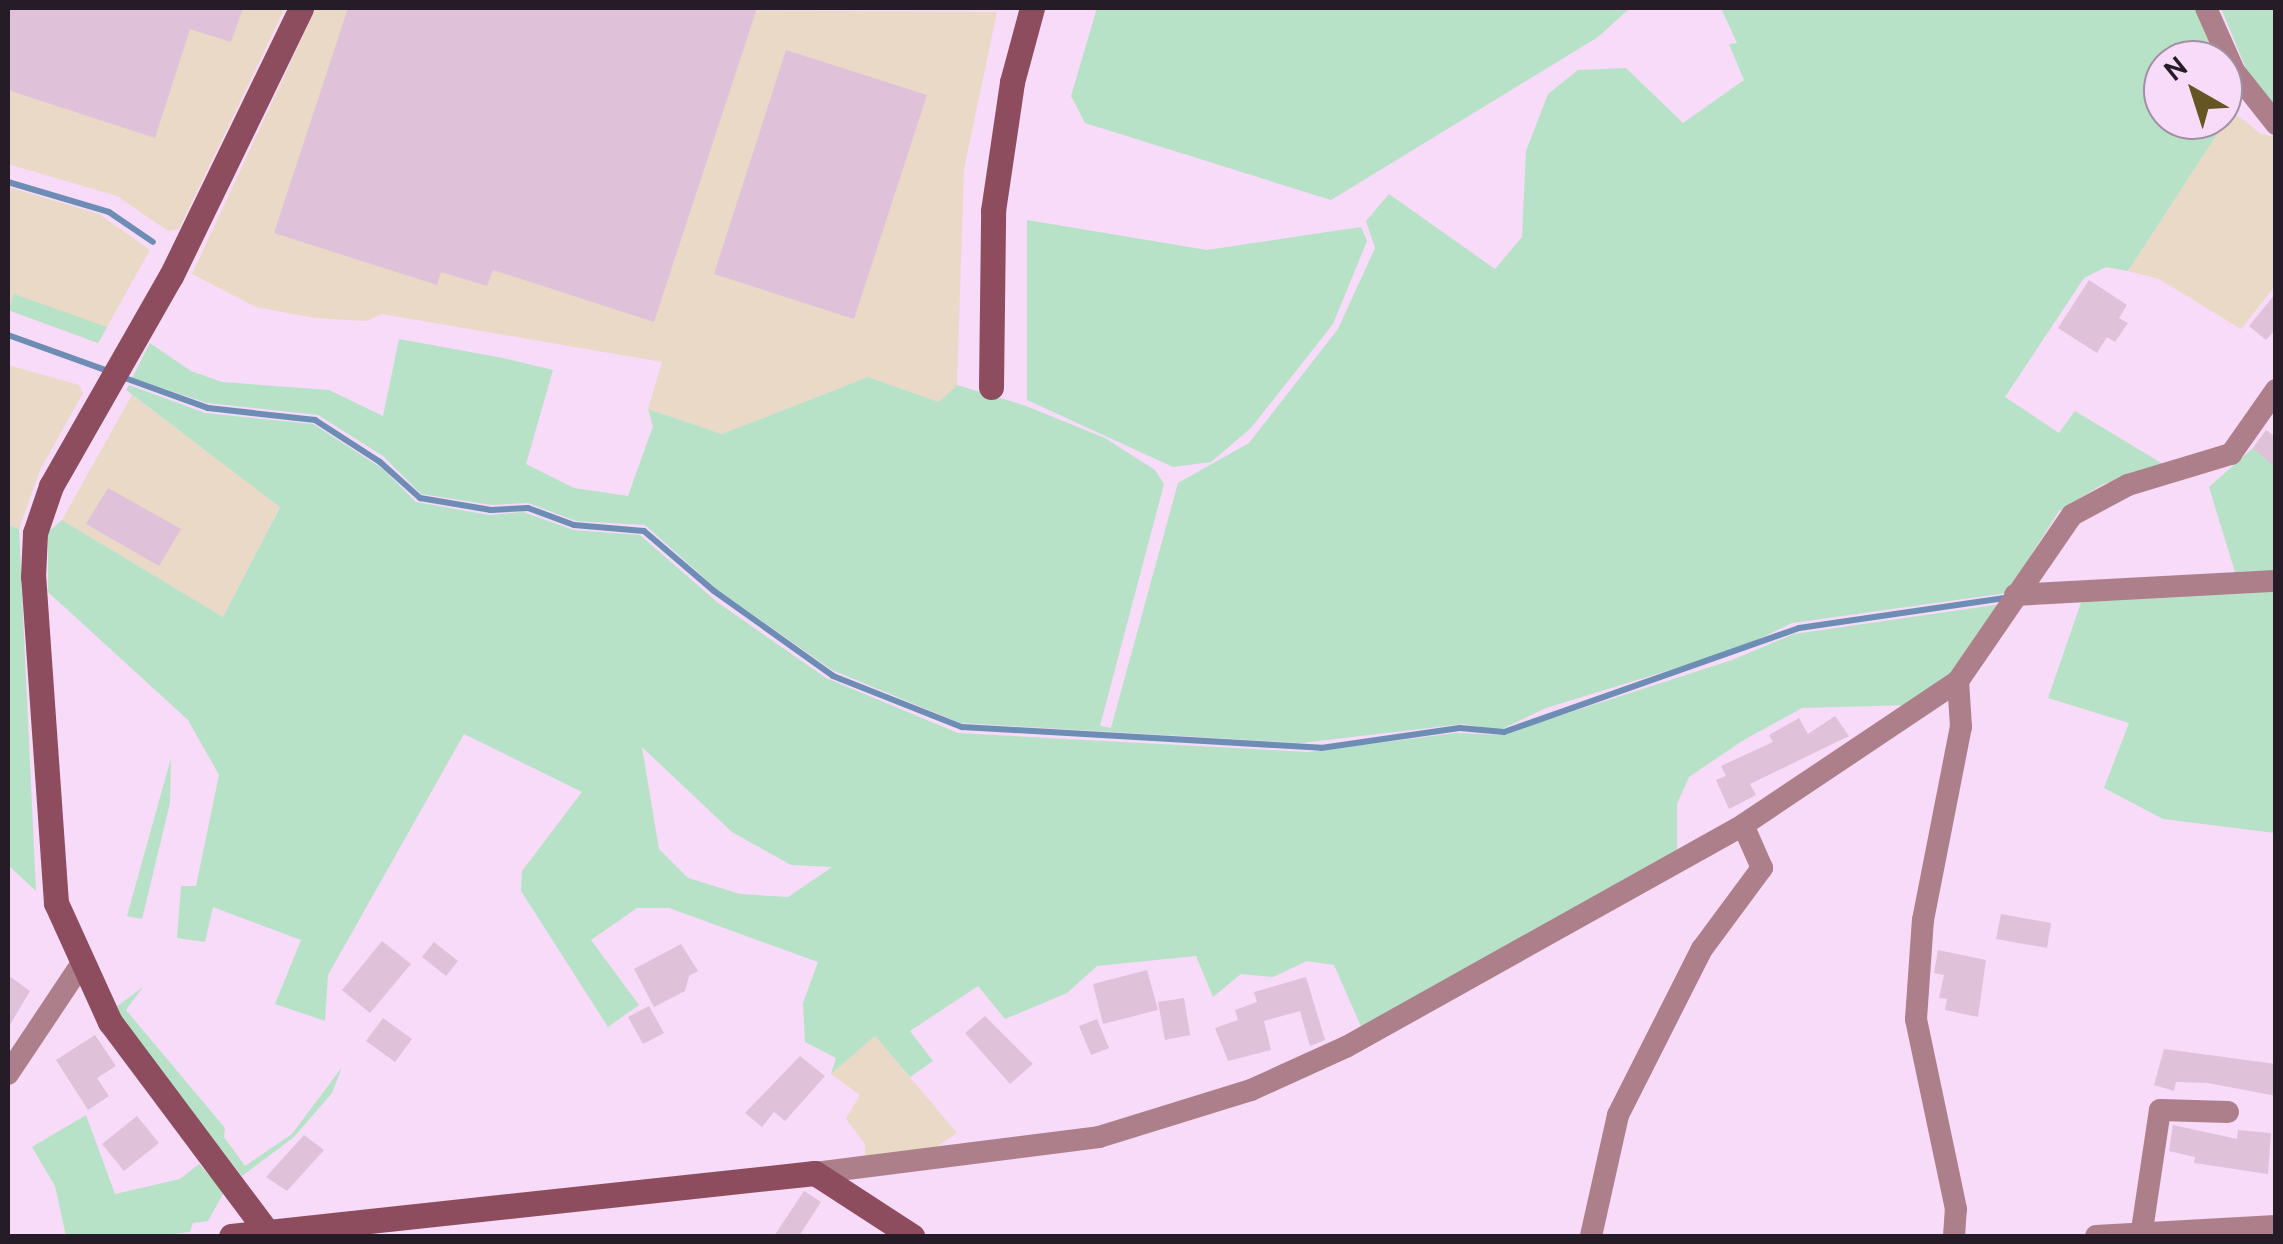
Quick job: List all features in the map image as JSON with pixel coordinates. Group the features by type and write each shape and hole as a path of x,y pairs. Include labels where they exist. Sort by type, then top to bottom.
{"street":[{"path":"270,1235 135,1061 80,966 56,903 47,830 35,533 51,486 124,360 301,8"},
{"path":"991,387 994,194 1012,82 1032,8"},
{"path":"2206,8 2234,71 2276,124"},
{"path":"232,1236 270,1235 1099,1136 1251,1090 1346,1048 1743,825 1958,681 2072,515 2128,485 2230,454 2276,390"},
{"path":"2015,596 2276,581"},
{"path":"1954,1236 1956,1209 1916,1018 1923,920 1962,727 1958,681"},
{"path":"1591,1236 1618,1115 1702,949 1762,868 1743,825"},
{"path":"8,1074 80,966"},
{"path":"2142,1230 2160,1110 2228,1112"},
{"path":"815,1172 912,1236"},
{"path":"2096,1236 2142,1230 2276,1226"}],"shaded area":[{"path":"8,8 285,8 179,229 168,231 117,196 8,164"},
{"path":"316,8 997,12 964,169 957,385 939,402 868,377 722,434 648,409 662,362 382,314 366,321 315,318 256,307 192,274"},
{"path":"2243,120 2261,134 2275,137 2275,286 2241,329 2159,279 2128,271 2213,140 2243,140"},
{"path":"8,187 99,214 150,250 98,343 8,310"},
{"path":"8,365 79,385 83,393 40,470 19,529 8,525"},
{"path":"132,395 280,506 223,617 62,520"},
{"path":"875,1036 957,1133 935,1148 865,1157 865,1144 846,1119 860,1095 831,1074"}],"green space":[{"path":"1097,8 1630,8 1598,37 1331,200 1085,123 1071,96"},
{"path":"1721,8 2195,8 2210,40 2143,40 2143,140 2213,140 2128,271 2106,267 2084,278 2005,397 2059,433 2075,411 2168,467 2103,484 2059,511 2007,593 1792,623 1738,649 1546,708 1500,730 1463,724 1301,743 960,723 832,670 719,591 645,525 576,521 528,503 492,505 421,494 383,456 318,415 207,403 132,378 150,343 191,371 222,382 329,390 383,416 399,339 503,358 553,370 526,464 574,488 628,496 653,426 648,409 722,434 868,377 939,402 957,385 1026,406 1105,438 1155,470 1164,484 1100,726 1111,728 1178,483 1249,443 1338,329 1375,248 1366,221 1389,194 1495,269 1522,237 1526,151 1548,94 1578,70 1626,68 1683,123 1744,80 1729,44 1737,43"},
{"path":"2221,8 2275,8 2275,108 2247,71 2243,40 2234,40"},
{"path":"1027,220 1207,250 1361,227 1367,241 1333,324 1251,428 1211,462 1173,467 1027,400"},
{"path":"14,294 107,327 98,343 8,310"},
{"path":"129,385 205,413 313,424 383,469 416,502 489,515 523,512 574,530 640,535 717,602 826,678 958,733 1308,752 1456,733 1500,735 1732,660 1794,634 2002,604 1957,669 1910,705 1802,708 1742,741 1689,777 1677,804 1677,853 1363,1031 1334,965 1307,961 1273,977 1241,974 1213,997 1196,956 1097,966 1067,993 1005,1019 978,986 910,1031 933,1061 910,1077 875,1036 831,1074 836,1058 805,1042 803,1003 818,962 669,908 637,908 591,940 639,1005 608,1027 521,891 522,871 582,792 464,734 328,975 325,1021 275,1004 301,940 213,907 205,942 177,938 181,886 196,886 219,775 188,720 48,592 48,532 62,520 223,617 280,507 126,390","holes":["642,747 732,832 791,865 832,867 788,897 740,894 688,878 659,849"]},
{"path":"2253,448 2275,464 2275,571 2235,572 2209,487"},
{"path":"8,525 19,529 36,891 8,865"},
{"path":"2275,586 2275,833 2163,819 2104,788 2129,723 2048,698 2084,594"},
{"path":"171,758 170,803 142,919 127,916"},
{"path":"143,987 126,1010 225,1128 224,1137 245,1166 292,1134 342,1067 332,1093 294,1137 242,1176 112,1010"},
{"path":"86,1115 115,1194 180,1179 199,1164 224,1192 208,1221 193,1223 190,1232 158,1236 66,1236 55,1186 32,1147"}],"building":[{"path":"8,8 243,8 231,42 190,29 155,138 8,90"},
{"path":"348,8 757,8 654,322 493,270 487,286 441,272 437,285 274,233"},
{"path":"786,50 927,95 854,319 714,274"},
{"path":"2089,280 2127,305 2119,318 2128,323 2115,342 2107,337 2097,353 2058,328"},
{"path":"2276,293 2276,329 2266,340 2249,326"},
{"path":"2266,430 2276,437 2276,468 2253,448"},
{"path":"108,488 181,529 159,566 86,524"},
{"path":"1835,716 1849,736 1750,784 1756,795 1729,809 1716,780 1726,776 1721,766 1773,742 1769,735 1799,718 1808,734"},
{"path":"2001,914 2051,923 2047,948 1996,939"},
{"path":"382,941 411,964 370,1013 342,990"},
{"path":"434,942 458,961 446,976 422,957"},
{"path":"681,944 698,971 689,976 685,991 654,1007 634,969"},
{"path":"1938,950 1986,960 1978,1017 1945,1010 1947,999 1939,998 1944,975 1934,973"},
{"path":"1147,970 1158,1010 1103,1024 1093,984"},
{"path":"8,975 30,991 8,1028"},
{"path":"1306,977 1325,1040 1310,1046 1300,1011 1264,1021 1271,1050 1228,1061 1215,1028 1238,1020 1235,1010 1257,1002 1254,992"},
{"path":"1184,998 1190,1035 1165,1040 1158,1002"},
{"path":"649,1006 664,1033 643,1044 628,1017"},
{"path":"985,1016 1033,1064 1010,1084 965,1033"},
{"path":"383,1018 412,1039 395,1062 366,1041"},
{"path":"1097,1019 1109,1048 1091,1055 1079,1026"},
{"path":"95,1035 116,1066 97,1078 109,1096 88,1110 56,1060"},
{"path":"2164,1049 2276,1064 2276,1096 2208,1083 2176,1082 2174,1091 2154,1085"},
{"path":"800,1056 825,1076 785,1121 774,1112 762,1127 745,1113"},
{"path":"137,1116 159,1143 124,1171 102,1144"},
{"path":"2173,1125 2237,1139 2238,1130 2271,1133 2268,1174 2194,1163 2195,1157 2169,1151"},
{"path":"304,1135 324,1150 287,1191 266,1177"},
{"path":"804,1191 821,1202 799,1236 774,1236"}],"waterway":[{"path":"8,182 109,212 153,242"},
{"path":"8,335 111,372"},
{"path":"122,377 208,408 315,420 380,462 420,498 491,510 528,508 574,525 644,531 714,591 833,676 962,727 1321,748 1460,728 1504,732 1799,628 2005,598"}]}
